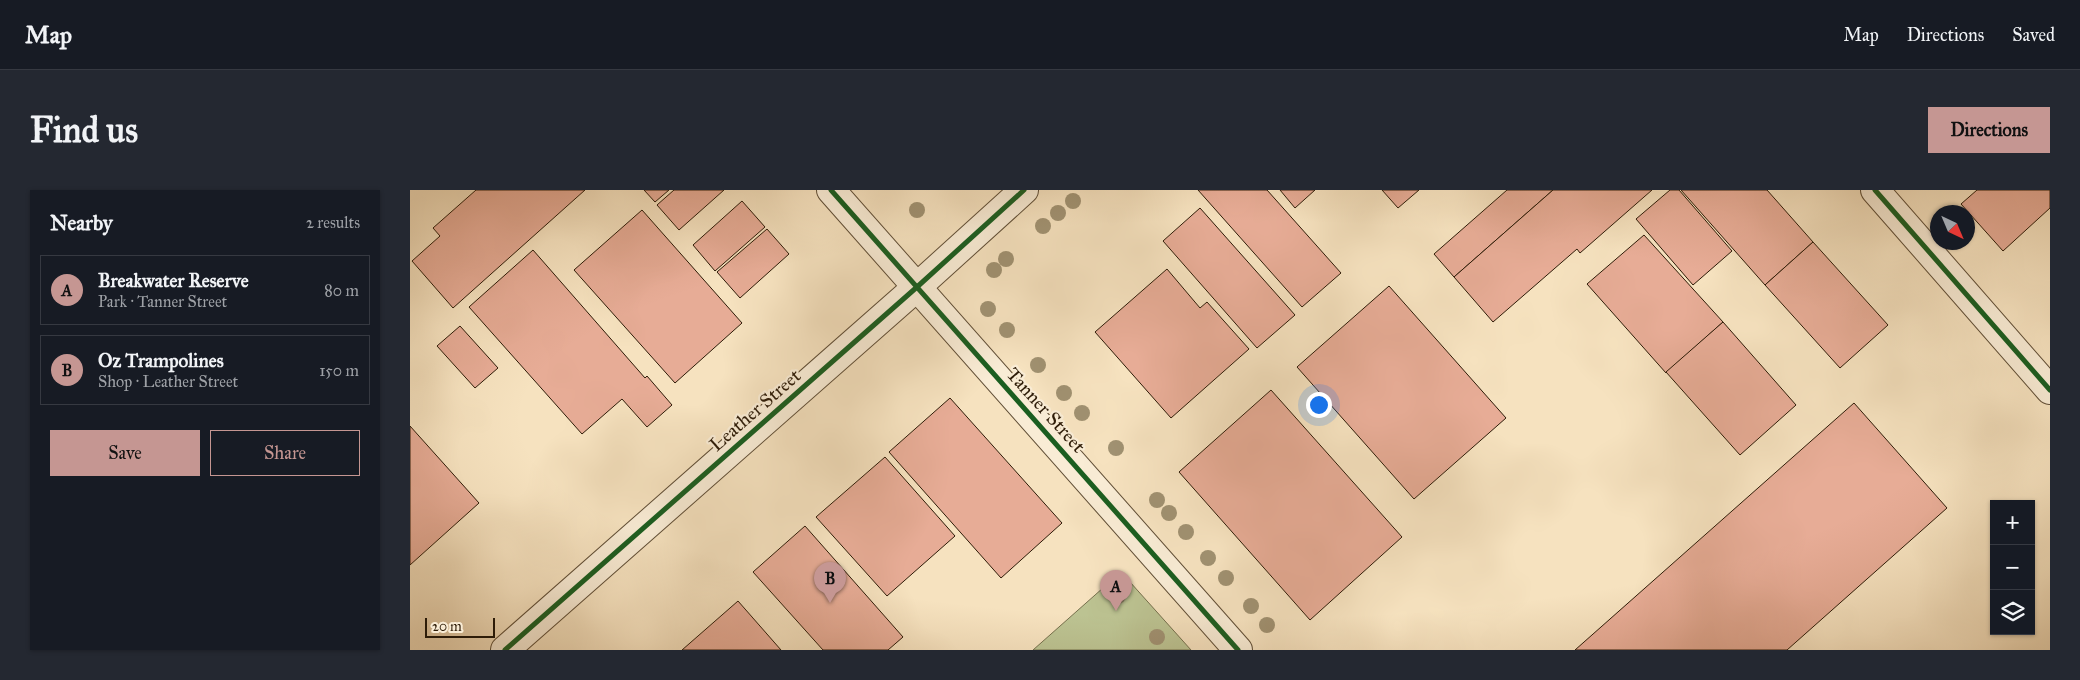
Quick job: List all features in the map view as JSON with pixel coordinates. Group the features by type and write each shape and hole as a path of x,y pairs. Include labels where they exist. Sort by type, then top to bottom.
{"street":[{"name":"Tanner Street","path":"831,190 1238,650"},
{"name":"Leather Street","path":"504,650 917,287 1024,190"},
{"path":"1875,190 2050,390"}],"green space":[{"path":"1121,572 1191,650 1033,650"}],"building":[{"path":"476,190 585,190 453,308 412,261 440,236 433,228"},
{"path":"644,190 669,190 655,202"},
{"path":"674,190 724,190 679,230 657,205"},
{"path":"1198,190 1267,190 1341,273 1302,307"},
{"path":"1280,190 1315,190 1295,208"},
{"path":"1382,190 1419,190 1398,208"},
{"path":"1507,190 1553,190 1454,277 1434,254"},
{"path":"1553,190 1652,190 1580,253 1577,249 1493,322 1454,277"},
{"path":"1670,190 1679,190 1732,251 1693,285 1636,219"},
{"path":"1681,190 1767,190 1813,242 1765,285"},
{"path":"1977,190 2050,190 2050,208 2003,251 1975,220 1975,205 1961,204"},
{"path":"742,201 765,227 715,271 693,245"},
{"path":"1200,208 1295,315 1257,348 1163,241"},
{"path":"642,210 742,323 675,383 574,270"},
{"path":"767,229 789,254 740,298 717,272"},
{"path":"1644,235 1723,322 1666,373 1587,284"},
{"path":"1813,242 1888,325 1840,368 1765,285"},
{"path":"533,250 645,378 647,376 672,405 647,427 622,399 582,434 469,307"},
{"path":"1167,269 1200,308 1207,302 1249,349 1171,418 1095,332"},
{"path":"1389,286 1506,418 1414,499 1297,367"},
{"path":"1723,322 1796,405 1740,455 1666,372"},
{"path":"460,326 498,368 475,388 437,346"},
{"path":"1271,390 1402,537 1310,620 1179,472"},
{"path":"950,398 1062,523 1001,578 889,452"},
{"path":"1854,403 1947,508 1787,650 1575,650"},
{"path":"410,426 479,503 410,565"},
{"path":"885,457 955,536 887,596 816,517"},
{"path":"805,526 903,637 888,650 823,650 753,572"},
{"path":"738,601 781,650 682,650"}],"cycle path":[{"path":"831,190 1238,650"},
{"path":"505,650 917,287 1024,190"},
{"path":"1875,190 2050,390"}],"place":[{"name":"Oz Trampolines","path":"830,603"},
{"name":"Breakwater Reserve","path":"1116,611"}]}
